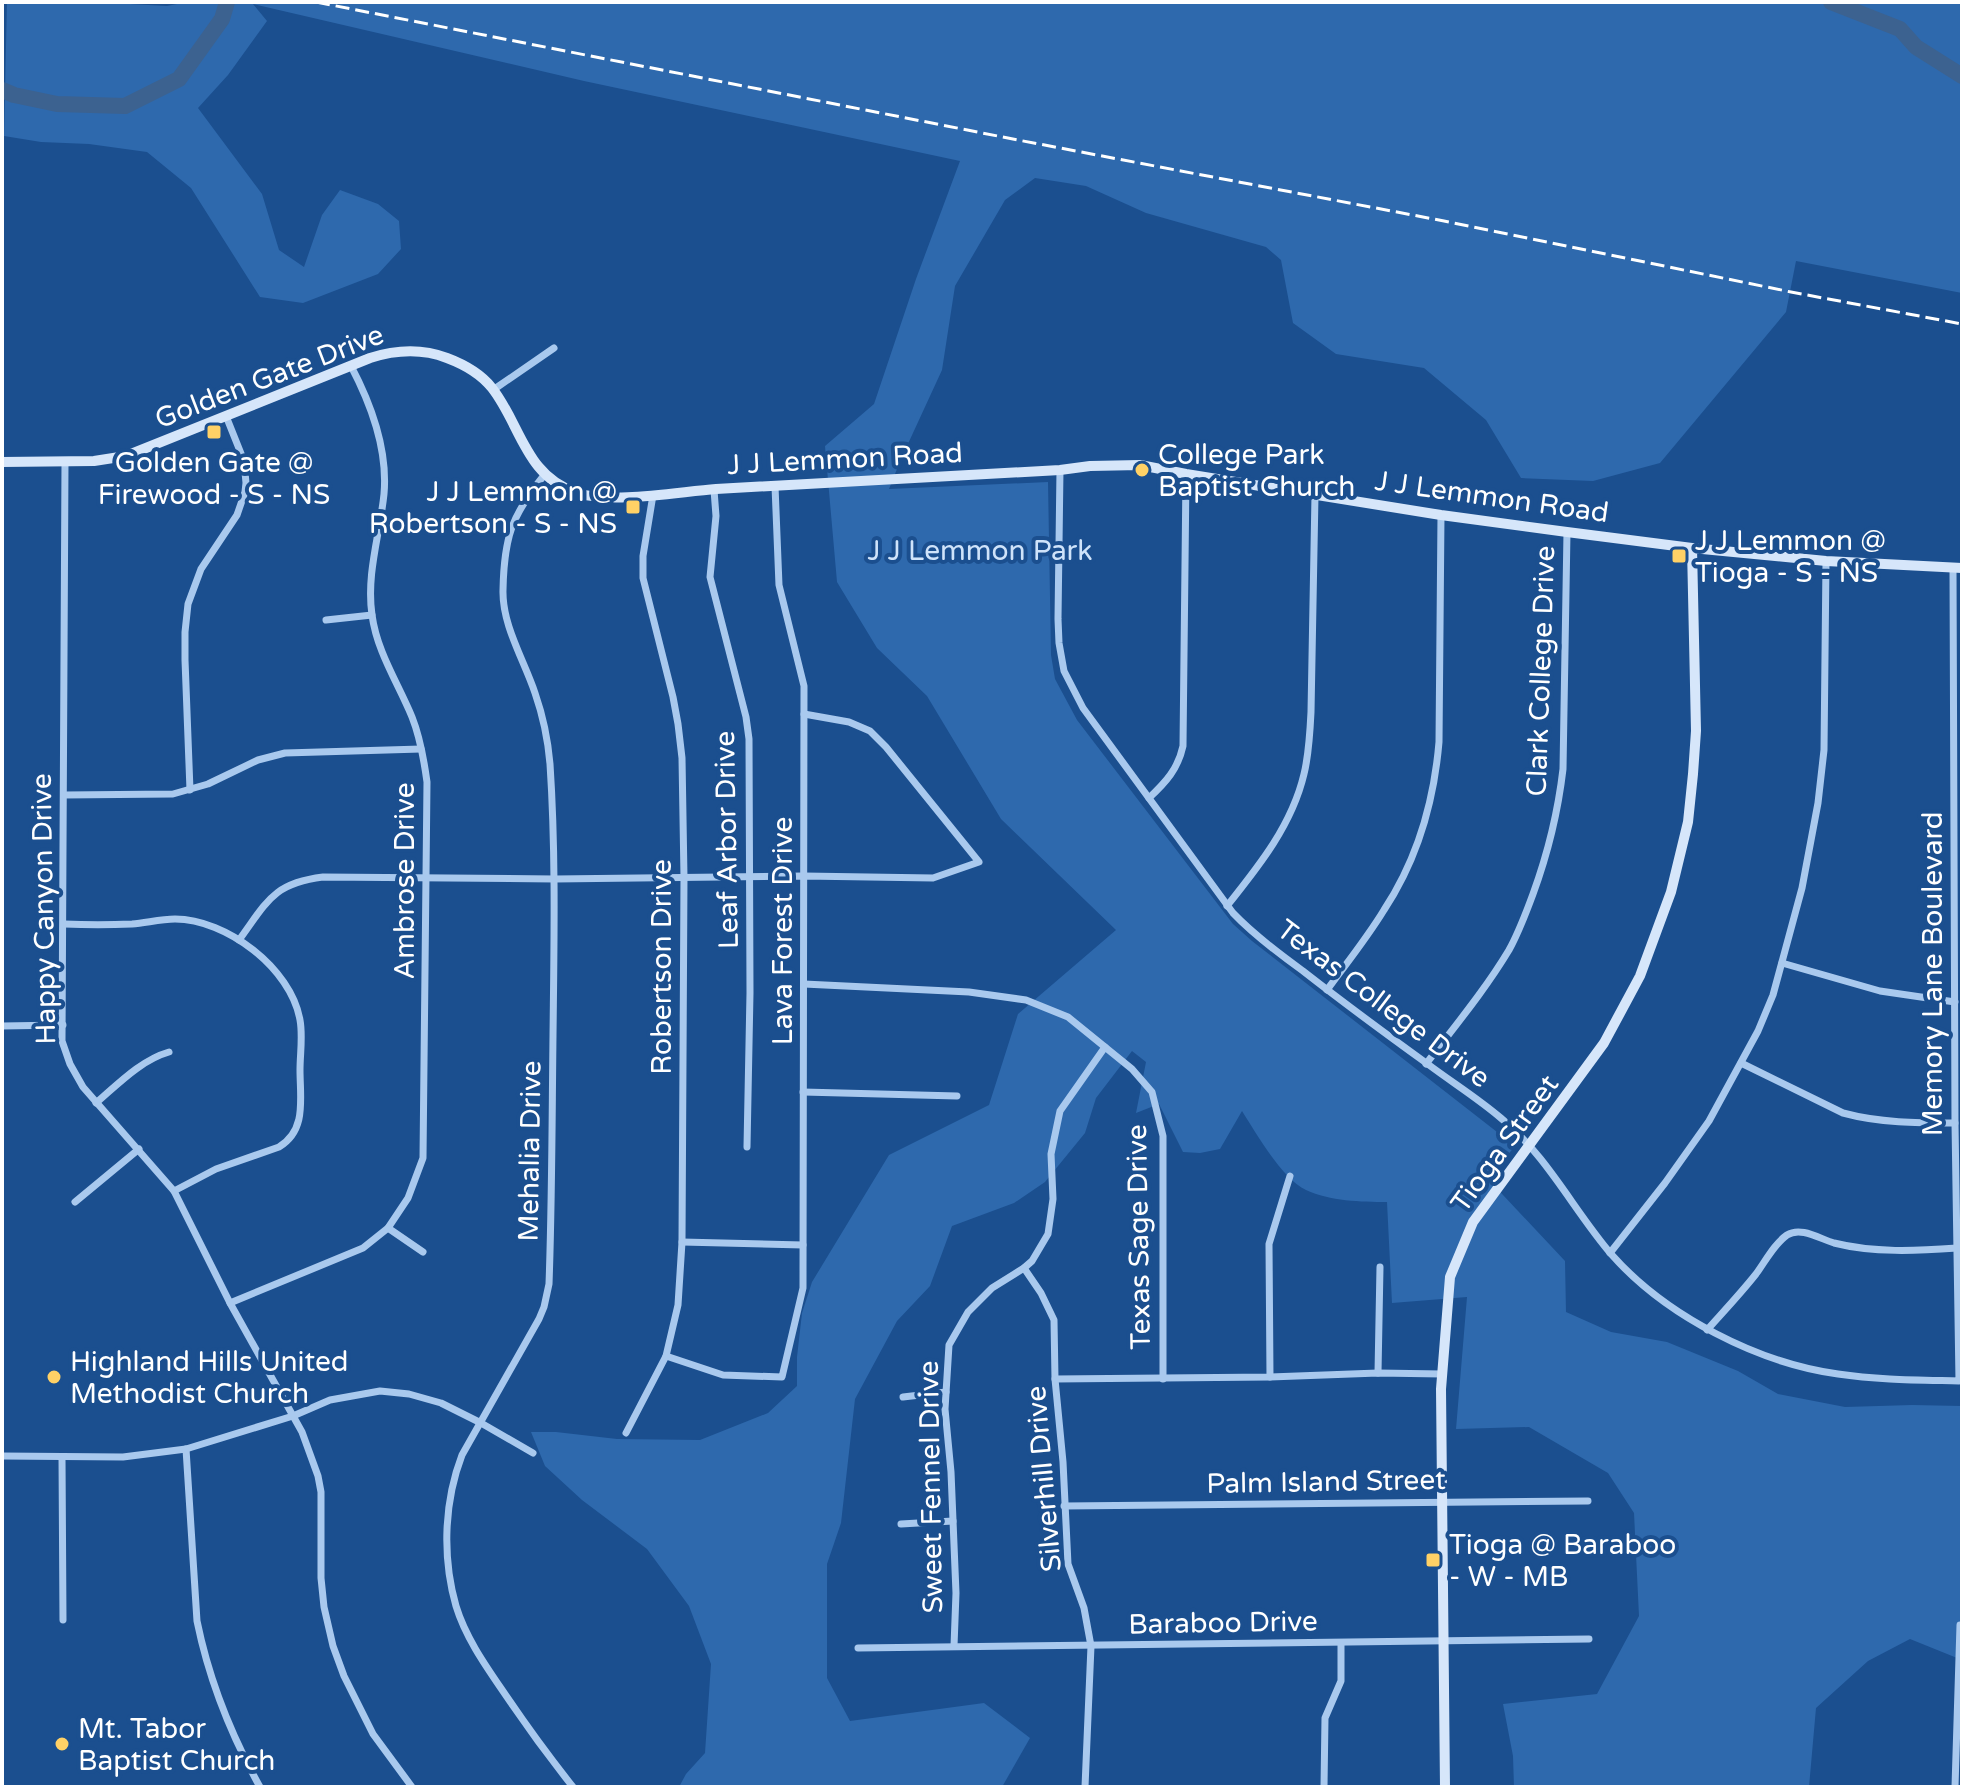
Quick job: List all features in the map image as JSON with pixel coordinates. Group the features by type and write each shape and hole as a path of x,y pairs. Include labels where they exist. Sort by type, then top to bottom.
{"street":[{"path":"493,390 554,348"},
{"name":"Golden Gate Drive","path":"2,462 65,463 126,456 383,353 423,352 436,354 480,376 493,390 530,456 545,474"},
{"name":"Ambrose Drive","path":"230,1303 363,1248 388,1228 408,1198 423,1158 428,793 414,721 383,654 372,615 373,552 384,492 384,462 376,429 351,366"},
{"path":"190,790 185,660 188,604 201,569 237,515 245,492 244,461 226,416"},
{"name":"Happy Canyon Drive","path":"65,463 62,1041 83,1087 174,1191 230,1303 302,1432 321,1492 321,1578 333,1646 344,1676 373,1734 412,1787"},
{"name":"J J Lemmon Road","path":"545,474 564,488 590,496 609,497 1140,465 1441,515 1692,548 1826,561 1957,568"},
{"name":"Texas College Drive","path":"1060,470 1058,619 1064,671 1083,708 1227,906 1247,928 1502,1118 1528,1145 1610,1253 1629,1273 1652,1293 1707,1330 1751,1349 1821,1371 1884,1379 1959,1381"},
{"name":"Mehalia Drive","path":"545,474 524,500 513,522 506,545 503,593 506,614 543,720 550,764 555,879 548,1295 539,1319 462,1455 447,1517 449,1571 456,1606 471,1642 573,1787"},
{"path":"1149,798 1170,777 1183,746 1186,474"},
{"name":"Lava Forest Drive","path":"666,1356 723,1375 782,1377 803,1288 804,686 779,585 775,486"},
{"name":"Leaf Arbor Drive","path":"714,490 716,516 710,577 749,739 747,1147"},
{"name":"Robertson Drive","path":"626,1433 666,1356 678,1305 682,1242 684,877 680,741 673,697 643,578 643,556 653,495"},
{"path":"1227,906 1284,826 1304,773 1311,712 1315,495"},
{"path":"1327,990 1392,897 1426,820 1439,742 1441,515"},
{"name":"Clark College Drive","path":"1426,1064 1509,950 1528,909 1552,834 1563,769 1567,532"},
{"name":"Tioga Street","path":"1445,1787 1442,1374 1450,1277 1473,1222 1593,1059 1617,1019 1640,976 1678,868 1688,822 1696,731 1692,548"},
{"path":"1610,1253 1709,1121 1758,1031 1773,995 1802,888 1813,836 1822,766 1826,561"},
{"name":"Memory Lane Boulevard","path":"1957,568 1955,1123 1959,1381"},
{"path":"326,620 372,615"},
{"path":"239,940 280,889 299,881 323,877 933,878 979,862 870,731 849,722 804,714"},
{"path":"64,795 158,795 190,790 226,777 258,760 285,753 421,749"},
{"path":"64,924 177,919 202,922 255,951 274,971 292,998 300,1021 298,1123 295,1133 279,1147 216,1169 174,1191"},
{"path":"1782,963 1880,991 1955,1002"},
{"name":"Texas Sage Drive","path":"804,984 969,992 1026,1000 1068,1017 1132,1069 1152,1092 1163,1136 1163,1379"},
{"path":"2,1026 63,1025"},
{"name":"Sweet Fennel Drive","path":"954,1646 956,1593 945,1409 949,1345 968,1312 992,1288 1032,1261 1048,1234 1053,1199 1051,1154 1060,1111 1105,1047"},
{"path":"96,1103 145,1063 169,1052"},
{"path":"1741,1063 1843,1113 1898,1122 1955,1123"},
{"path":"803,1092 957,1096"},
{"path":"75,1202 139,1149"},
{"path":"1270,1377 1269,1244 1290,1176"},
{"path":"388,1228 423,1252"},
{"path":"1707,1330 1742,1292 1780,1241 1792,1233 1800,1232 1860,1248 1916,1251 1957,1248"},
{"path":"682,1242 803,1245"},
{"path":"1378,1373 1380,1267"},
{"name":"Silverhill Drive","path":"1024,1268 1054,1320 1068,1564 1084,1608 1091,1646 1085,1787"},
{"path":"1055,1379 1442,1374"},
{"path":"2,1456 123,1457 186,1449 293,1416 330,1400 380,1391 409,1394 441,1403 533,1453"},
{"path":"903,1397 946,1392"},
{"path":"186,1449 197,1621 202,1646 234,1739 260,1787"},
{"path":"62,1457 63,1620"},
{"name":"Palm Island Street","path":"1064,1506 1588,1501"},
{"path":"901,1524 953,1521"},
{"path":"1955,1787 1960,1625"},
{"name":"Baraboo Drive","path":"858,1648 1589,1639"},
{"path":"1324,1787 1325,1718 1341,1681 1341,1643"}],"green space":[{"name":"J J Lemmon Park","path":"7,2 167,6 187,2 1962,2 1962,293 1796,261 1786,312 1660,463 1593,481 1521,478 1486,420 1424,368 1336,354 1293,323 1281,260 1266,247 1146,213 1086,186 1035,178 1005,200 955,286 942,370 889,489 1048,482 1051,655 1055,679 1077,720 1233,924 1515,1146 1488,1179 1565,1261 1566,1312 1611,1332 1667,1342 1738,1371 1778,1394 1845,1407 1962,1406 1962,1660 1910,1639 1868,1661 1816,1708 1809,1787 1514,1787 1513,1756 1503,1704 1597,1694 1639,1616 1634,1513 1608,1473 1529,1427 1456,1429 1467,1297 1392,1303 1387,1202 1335,1199 1306,1190 1288,1176 1270,1155 1242,1111 1220,1149 1183,1152 1159,1104 1136,1113 1146,1062 1132,1051 1096,1098 1085,1133 1045,1182 1014,1203 952,1226 930,1286 897,1321 855,1399 841,1523 827,1564 827,1678 850,1721 984,1703 1030,1738 1002,1787 679,1787 705,1753 711,1664 689,1606 647,1549 582,1500 545,1466 531,1432 617,1439 700,1440 768,1413 797,1386 802,1313 812,1282 889,1155 989,1105 1018,1014 1116,930 1001,819 927,696 877,648 837,582 825,446 874,404 960,161 584,81 253,4 267,21 228,75 198,108 262,194 279,250 304,267 322,215 340,190 378,204 399,221 401,249 378,274 303,303 260,297 191,188 147,152 4,136"}],"waterway":[{"path":"2,90 57,104 125,106 179,79 222,19 227,2"},
{"path":"1831,2 1900,29 1916,47 1962,76"}],"railway":[{"path":"316,2 1962,324"}],"place":[{"name":"Golden Gate @ Firewood - S - NS","path":"214,432"},
{"name":"College Park Baptist Church","path":"1142,470"},
{"name":"J J Lemmon @ Robertson - S - NS","path":"633,507"},
{"name":"J J Lemmon @ Tioga - S - NS","path":"1679,556"},
{"name":"Highland Hills United Methodist Church","path":"54,1377"},
{"name":"Tioga @ Baraboo - W - MB","path":"1433,1560"},
{"name":"Mt. Tabor Baptist Church","path":"62,1744"}]}
